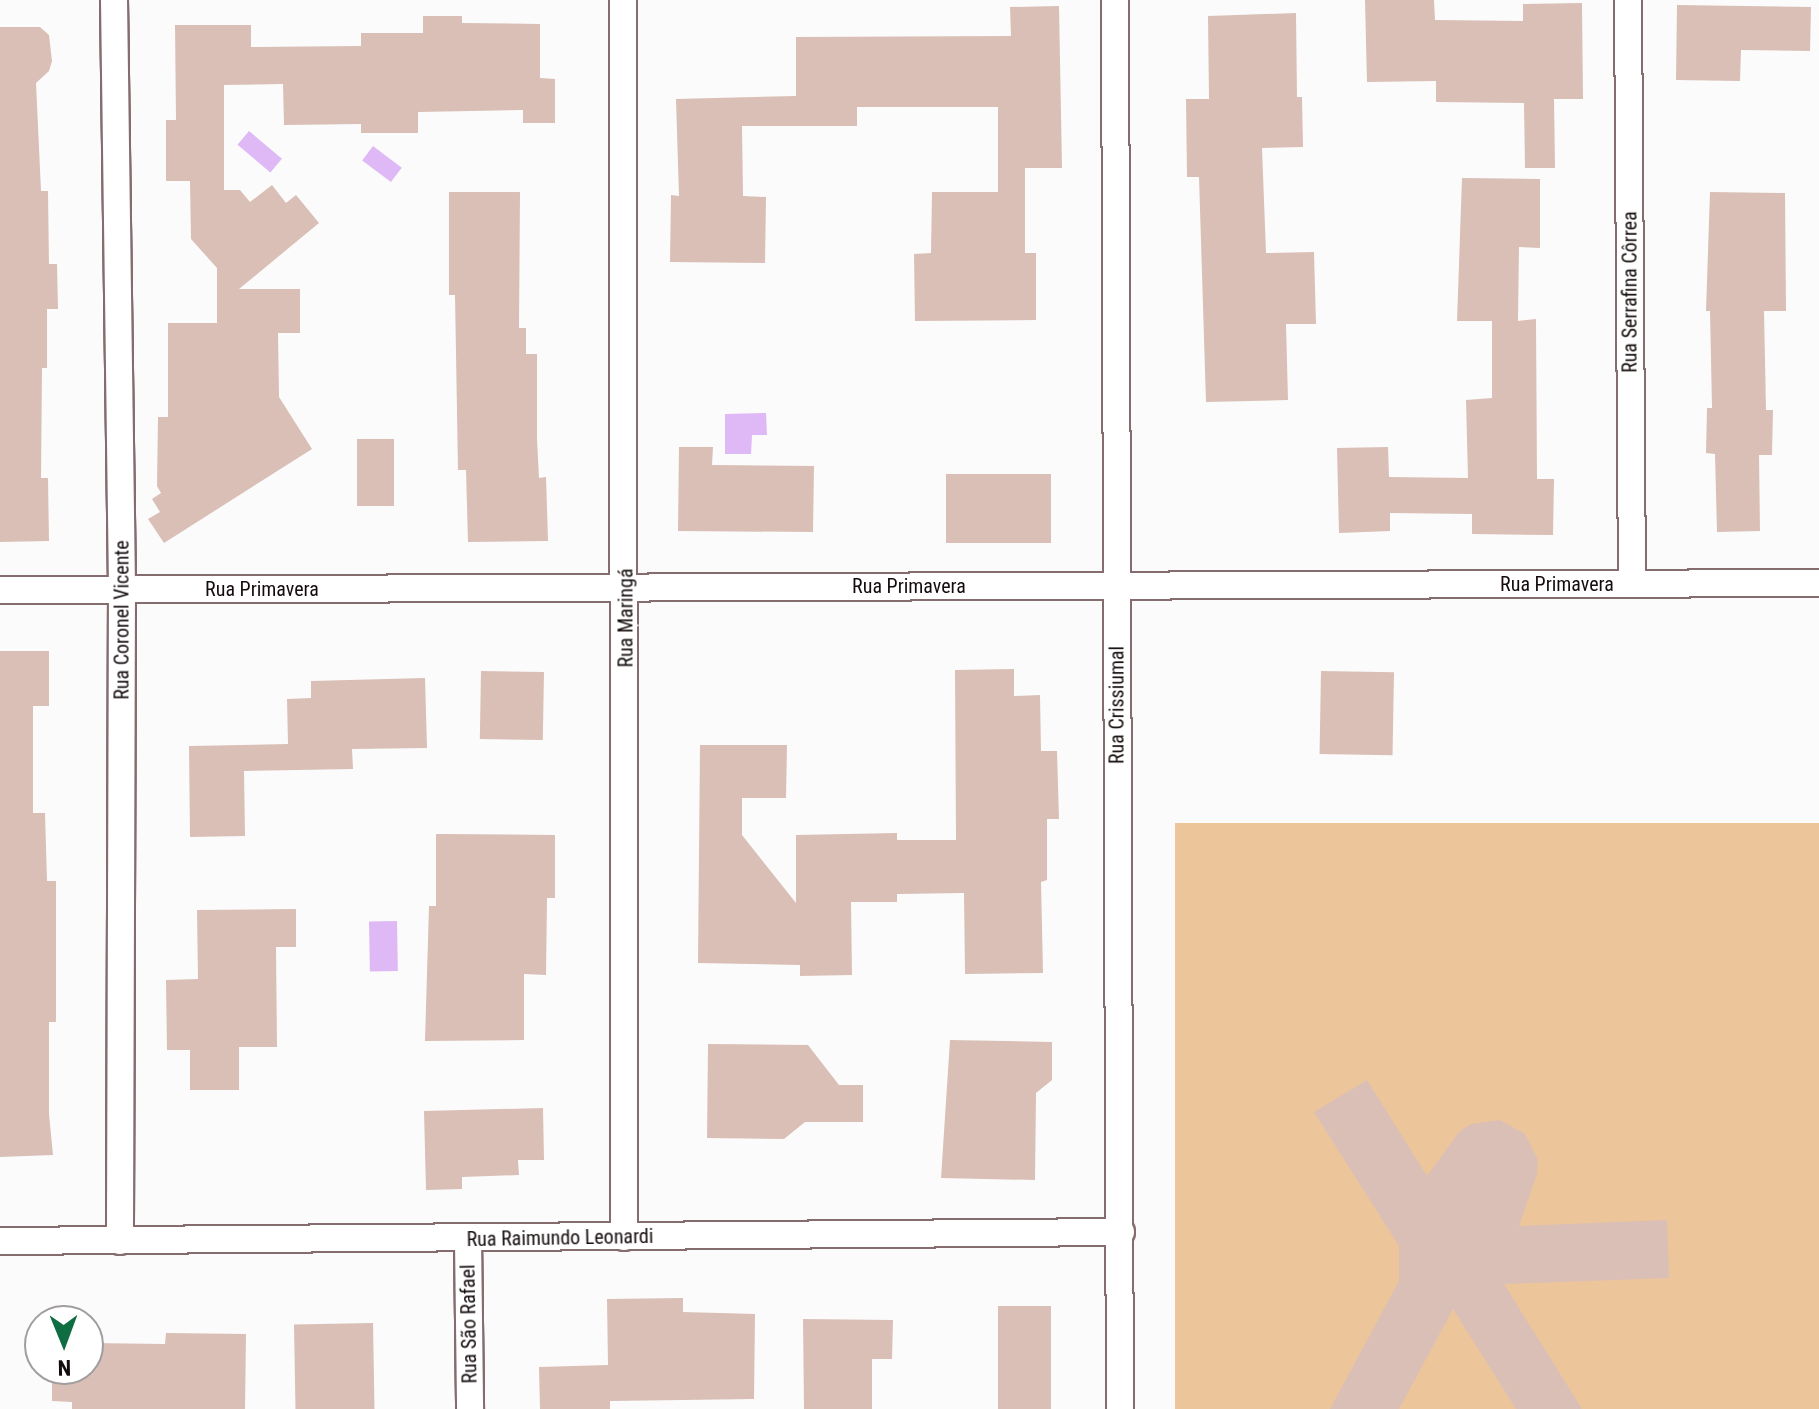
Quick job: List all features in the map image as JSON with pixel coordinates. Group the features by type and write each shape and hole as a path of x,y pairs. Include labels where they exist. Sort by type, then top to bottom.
{"street":[{"name":"Rua Coronel Vicente","path":"114,0 122,590 120,1241"},
{"name":"Rua Maringá","path":"623,0 626,588 624,1237"},
{"name":"Rua Crissiumal","path":"1115,0 1120,1409"},
{"name":"Rua Serrafina Côrrea","path":"1628,0 1632,583"},
{"name":"Rua Primavera","path":"0,590 1819,583"},
{"name":"Rua Raimundo Leonardi","path":"0,1241 1121,1232"},
{"name":"Rua São Rafael","path":"468,1239 470,1409"}],"shaded area":[{"path":"249,131 282,159 270,172 237,145"},
{"path":"373,146 402,168 391,182 362,160"},
{"path":"766,413 767,435 752,435 751,454 725,454 725,414"},
{"path":"1175,823 1819,823 1819,1409 1175,1409"},
{"path":"369,921 397,921 398,971 370,971"}],"building":[{"path":"1365,0 1434,0 1435,20 1523,21 1523,4 1582,3 1583,99 1554,99 1555,168 1525,168 1524,103 1436,102 1436,81 1367,82"},
{"path":"1677,5 1811,7 1810,51 1741,50 1740,81 1676,80"},
{"path":"1059,6 1062,168 1025,168 1025,253 1036,253 1036,320 915,321 914,254 931,253 932,192 998,192 998,107 857,107 857,126 742,126 743,196 766,197 765,263 670,262 671,195 679,196 676,99 796,96 796,37 1011,36 1010,7"},
{"path":"1296,13 1297,97 1302,97 1303,147 1262,148 1266,253 1314,252 1316,324 1286,324 1288,400 1206,402 1199,177 1187,177 1186,99 1209,99 1208,16"},
{"path":"423,16 462,16 462,23 540,24 540,78 555,79 555,123 523,123 523,110 418,112 418,133 361,133 361,124 284,125 283,84 224,85 224,190 240,190 250,202 272,185 286,203 296,195 319,223 239,289 300,289 300,333 278,333 279,397 312,449 164,543 148,519 160,512 152,499 161,493 157,486 158,417 168,417 168,323 217,323 217,268 191,239 190,181 166,181 166,120 176,120 175,25 251,25 251,47 361,46 361,33 423,33"},
{"path":"0,27 40,27 49,35 52,61 49,71 36,83 41,191 48,191 49,264 57,264 58,309 47,309 47,368 42,368 41,478 48,478 49,541 0,542"},
{"path":"1462,178 1540,179 1540,248 1519,247 1518,321 1536,319 1537,479 1554,479 1553,535 1472,534 1472,514 1390,513 1390,531 1339,533 1337,448 1388,447 1389,477 1468,478 1466,400 1492,398 1492,321 1457,321"},
{"path":"449,192 520,192 519,328 526,328 526,354 537,354 539,478 546,477 548,541 468,542 466,470 458,470 455,295 449,295"},
{"path":"1710,192 1785,193 1786,311 1764,311 1766,410 1773,410 1772,455 1759,455 1760,531 1717,532 1715,454 1706,453 1707,408 1712,408 1710,311 1706,311"},
{"path":"357,439 394,439 394,506 357,506"},
{"path":"679,447 713,447 712,465 814,466 813,532 678,531"},
{"path":"946,474 1051,474 1051,543 946,543"},
{"path":"0,651 49,651 49,706 33,706 33,813 45,813 47,881 56,881 56,1022 49,1022 49,1114 53,1155 0,1157"},
{"path":"1014,669 1014,696 1040,695 1041,751 1057,751 1059,819 1047,819 1047,880 1041,882 1043,973 965,974 964,893 897,894 897,902 851,902 852,975 800,976 800,965 698,963 700,745 787,745 786,798 742,798 742,835 796,903 796,835 897,833 897,840 956,840 955,670"},
{"path":"481,671 544,672 543,740 480,739"},
{"path":"1321,671 1394,672 1393,755 1320,754"},
{"path":"425,678 427,748 352,749 353,769 244,771 245,836 190,837 189,746 288,744 287,699 311,698 311,681"},
{"path":"436,834 555,835 555,898 547,898 546,975 524,974 524,1040 425,1041 429,906 436,906"},
{"path":"296,909 296,947 276,947 277,1047 239,1047 239,1090 190,1090 190,1050 167,1050 166,980 198,979 197,910"},
{"path":"950,1040 1052,1042 1052,1080 1036,1093 1035,1180 941,1178"},
{"path":"708,1044 808,1045 839,1085 863,1085 863,1122 805,1122 784,1139 707,1138"},
{"path":"1367,1080 1427,1176 1459,1132 1471,1124 1500,1120 1525,1134 1538,1160 1537,1174 1519,1226 1667,1220 1669,1278 1504,1284 1582,1409 1516,1409 1453,1309 1399,1409 1330,1409 1399,1281 1399,1246 1314,1112"},
{"path":"543,1108 544,1160 518,1160 519,1175 462,1177 462,1189 426,1190 424,1111"},
{"path":"683,1298 683,1312 755,1314 754,1399 610,1401 610,1409 540,1409 539,1367 608,1365 607,1299"},
{"path":"998,1306 1051,1306 1051,1409 998,1409"},
{"path":"803,1319 893,1320 892,1359 872,1359 872,1409 804,1409"},
{"path":"373,1323 375,1409 295,1409 294,1324"},
{"path":"166,1333 246,1334 245,1409 72,1409 72,1402 52,1401 52,1385 104,1385 104,1343 165,1344"}]}
